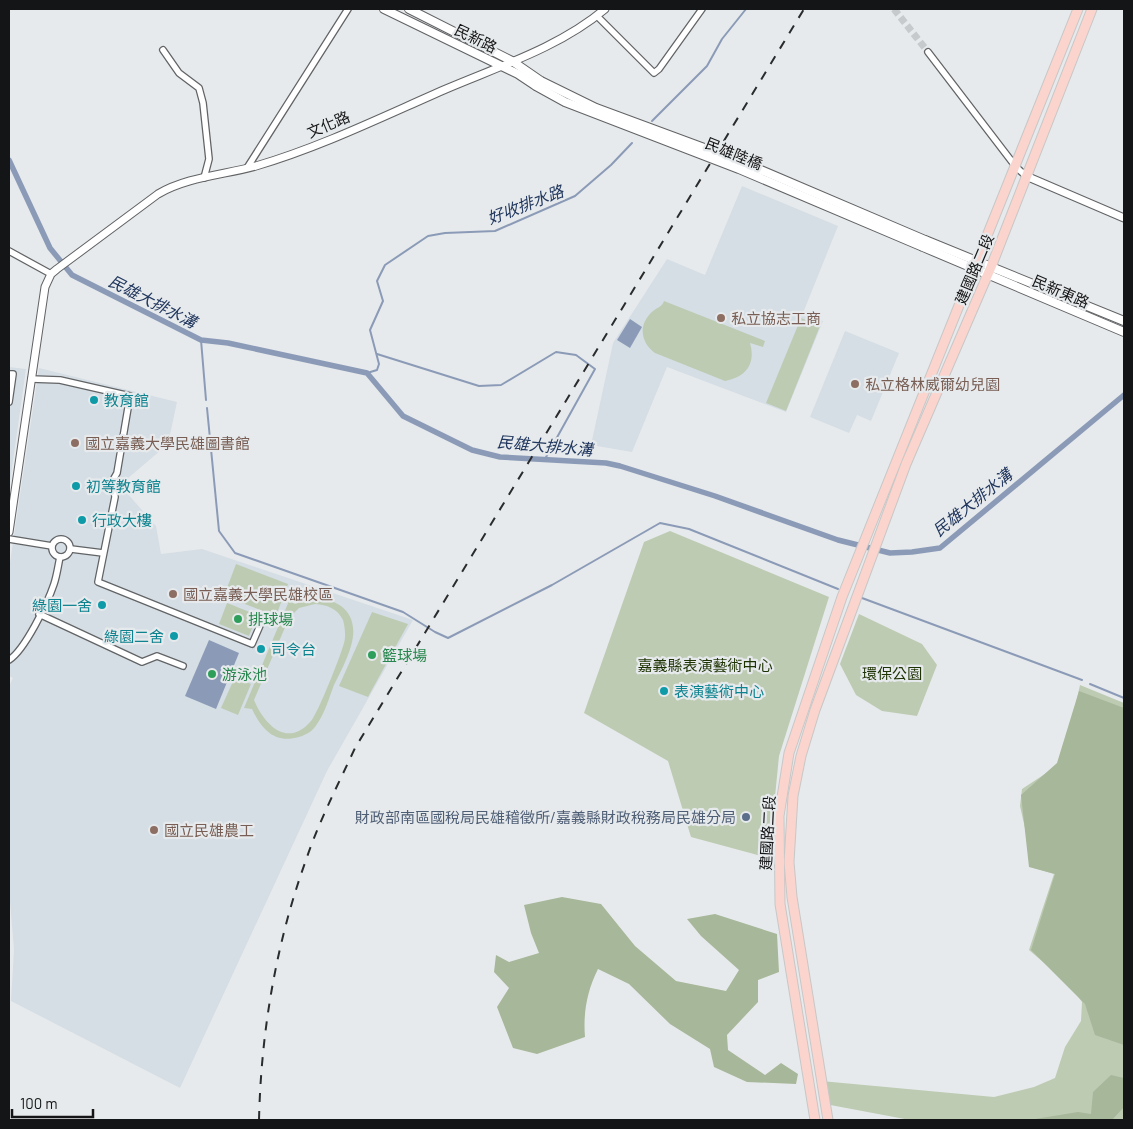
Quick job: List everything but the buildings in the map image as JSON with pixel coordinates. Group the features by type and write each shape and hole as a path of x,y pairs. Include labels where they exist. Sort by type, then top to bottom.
{"main road":[{"name":"民新路","path":"384,9 538,84"},
{"name":"民新路","path":"409,9 512,61 538,84"},
{"name":"建國路二段","path":"816,1120 782,918 778,863 779,816 787,761 807,696 857,557 1016,167 1078,9"},
{"name":"建國路二段","path":"828,1120 793,916 789,862 793,796 796,780 815,710 869,560 906,464 989,271 1092,9"},
{"name":"民雄陸橋","path":"538,84 565,102 740,169 976,264 989,271"},
{"name":"民新東路","path":"989,271 1124,321"},
{"name":"民新東路","path":"989,271 1124,332"},
{"path":"782,918 793,916"}],"street":[{"path":"247,168 348,9"},
{"name":"文化路","path":"51,274 158,194 172,186 247,168 314,146 535,52 606,9"},
{"path":"597,16 654,72 660,69 702,9"},
{"path":"163,50 179,73 199,88 204,103 209,159 204,178"},
{"path":"928,52 1016,167 1026,176 1124,218"},
{"path":"9,251 51,274 45,287 9,532"},
{"path":"9,374 13,374 9,402"},
{"path":"31,379 60,380 130,396 117,473 113,480 115,497 98,582 252,644 262,621"},
{"path":"62,538 70,543 71,549 66,556 60,557 54,554 52,546 56,540 62,538"},
{"path":"9,539 52,546"},
{"path":"71,549 104,553"},
{"path":"9,660 17,655 54,584 60,557"},
{"path":"39,614 142,662 157,656 182,666"}],"shaded area":[{"name":"私立協志工商","path":"742,186 838,226 803,313 823,321 786,412 667,367 632,452 591,445 613,343 667,259 705,275"},
{"name":"私立格林威爾幼兒園","path":"845,331 899,353 871,421 857,415 849,433 810,417"},
{"path":"9,367 26,369 9,489"},
{"path":"39,368 177,402 168,444 120,485 156,526 161,554 202,549 413,620 327,771 180,1088 11,1001 14,950 9,890 9,686 13,678 9,676 9,569"}],"green space":[{"path":"664,301 765,341 763,347 750,343 752,357 748,368 739,376 725,381 655,353 646,344 643,327 648,316 661,306"},
{"path":"801,318 820,326 786,411 766,403"},
{"name":"嘉義縣表演藝術中心","path":"670,531 829,597 779,756 769,858 691,837 668,761 584,713 644,542"},
{"path":"236,564 288,584 276,616 224,596"},
{"path":"306,598 317,598 336,603 349,615 353,624 353,634 348,656 320,720 309,732 302,736 283,739 270,734 260,723 252,709 244,708 289,601 295,604","holes":["315,604 328,606 341,616 345,629 344,643 324,696 311,721 302,729 293,733 285,733 270,725 254,700 289,618 299,608"]},
{"name":"排球場","path":"227,603 257,615 249,636 219,624"},
{"name":"籃球場","path":"372,612 408,624 368,697 339,686"},
{"name":"環保公園","path":"859,614 922,644 937,665 917,716 882,711 856,695 840,664"},
{"path":"235,677 251,684 238,715 221,708"},
{"path":"1080,685 1124,703 1124,1120 910,1120 825,1104 821,1081 994,1097 1034,1087 1055,1078 1065,1047 1081,1021 1082,1002 1070,985 1029,950 1054,874 1034,868 1020,806 1022,789 1063,762"},
{"path":"1079,691 1124,708 1124,1045 1095,1035 1085,1004 1031,950 1055,874 1029,867 1021,795 1057,763"},
{"path":"562,897 601,904 635,946 676,981 726,991 739,970 701,936 687,919 715,914 777,934 779,972 758,980 758,1002 727,1035 728,1050 765,1075 781,1063 798,1074 796,1084 747,1082 714,1067 710,1049 670,1024 629,984 598,969 587,1002 585,1037 537,1054 513,1048 497,1007 509,988 494,972 496,955 509,962 539,953 531,933 524,905"},
{"path":"1111,1075 1124,1078 1124,1107 1112,1120 1029,1120 1078,1112 1091,1114 1093,1092"}],"water":[{"path":"630,319 642,327 630,348 617,340"},
{"name":"游泳池","path":"209,640 239,653 216,709 185,696"}],"waterway":[{"name":"好收排水路","path":"652,121 707,66 722,39 746,9"},
{"name":"好收排水路","path":"367,373 377,370 379,364 370,330 383,301 377,281 385,265 428,236 445,233 495,231 575,196 611,165 632,143"},
{"name":"民雄大排水溝","path":"9,160 50,248 72,275 201,340 228,343 367,373 403,416 472,450 500,457 606,463 620,466 715,496 838,540 890,553 940,548 1124,395"},
{"path":"201,340 206,400"},
{"path":"377,354 479,386 501,385 556,352 576,355 595,369 545,459"},
{"path":"207,408 219,531 235,553 403,612 448,638 552,585 660,523 689,529 838,589"},
{"path":"862,598 1082,680"},
{"path":"1090,684 1124,698"}],"tunnel":[{"path":"894,9 928,52"}],"railway":[{"path":"259,1120 260,1087 267,1021 278,956 286,923 311,846 355,748 804,9"}],"place":[{"name":"私立協志工商","path":"721,318"},
{"name":"私立格林威爾幼兒園","path":"855,384"},
{"name":"教育館","path":"94,400"},
{"name":"國立嘉義大學民雄圖書館","path":"75,443"},
{"name":"初等教育館","path":"76,486"},
{"name":"行政大樓","path":"82,520"},
{"name":"國立嘉義大學民雄校區","path":"173,594"},
{"name":"綠園一舍","path":"102,605"},
{"name":"排球場","path":"238,619"},
{"name":"綠園二舍","path":"174,636"},
{"name":"司令台","path":"261,649"},
{"name":"籃球場","path":"372,655"},
{"name":"游泳池","path":"212,674"},
{"name":"表演藝術中心","path":"664,691"},
{"name":"財政部南區國稅局民雄稽徵所/嘉義縣財政稅務局民雄分局","path":"746,817"},
{"name":"國立民雄農工","path":"154,830"}]}
